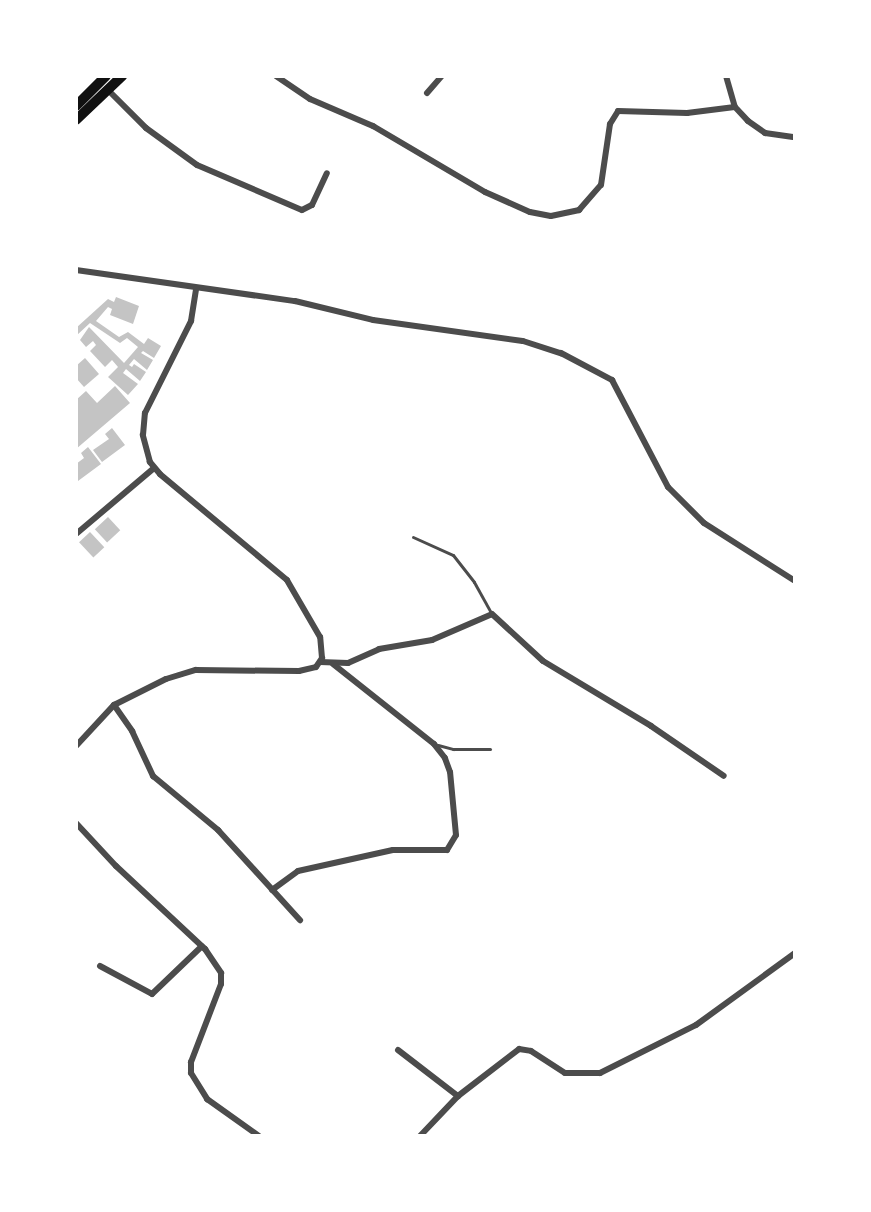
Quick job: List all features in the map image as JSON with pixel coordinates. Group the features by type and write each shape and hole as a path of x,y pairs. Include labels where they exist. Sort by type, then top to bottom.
{"highway":[{"path":"76,106 106,76"},
{"path":"76,120 122,76"}],"street":[{"path":"276,76 310,99 373,126 485,192 530,212 551,216 579,210 601,185 610,124 618,111 687,113 735,107"},
{"path":"427,93 442,76"},
{"path":"726,76 735,107 765,133 795,137"},
{"path":"108,90 146,128 197,165 302,210 312,205 327,173"},
{"path":"76,270 240,292 373,320 523,341 606,374 617,386 644,448 668,487 704,523 795,581"},
{"path":"76,746 114,705 166,679 196,670 299,671 313,669 320,662 323,648 320,637 305,606 287,580 154,468 142,425 149,403 191,321 196,288"},
{"path":"76,534 154,468"},
{"path":"320,662 348,663 379,649 432,640 492,614 543,661 651,726 724,776"},
{"path":"272,890 298,871 393,850 447,850 456,835 450,772 434,744 333,664"},
{"path":"114,705 132,731 153,776 218,830 300,920"},
{"path":"76,823 116,866 202,946 221,973 221,984 191,1062 191,1073 207,1099 259,1136"},
{"path":"100,966 152,994 202,946"},
{"path":"420,1136 458,1096 519,1049 531,1051 565,1073 600,1073 696,1025 795,953"},
{"path":"398,1050 458,1096"}],"lane":[{"path":"413,537 453,555 474,582 492,614"},
{"path":"434,744 453,749 490,749"}],"building":[{"path":"116,297 139,306 133,324 110,315 112,309 108,307 96,321 119,337 128,332 144,344 148,338 161,346 154,358 143,351 141,353 153,360 147,370 134,359 129,365 132,367 134,364 146,372 140,381 126,369 123,373 138,384 128,395 108,377 118,367 112,360 105,367 90,351 96,345 93,341 86,347 80,340 89,327 124,363 138,347 127,338 120,343 90,323 76,336 76,328 108,299 114,302"},
{"path":"85,358 99,374 84,387 76,378 76,366"},
{"path":"115,386 130,403 76,449 76,400 86,391 97,403"},
{"path":"112,428 125,445 102,462 93,450 109,439 105,434"},
{"path":"88,447 101,464 78,481 76,464 84,458 81,453"},
{"path":"108,517 120,530 107,542 95,529"},
{"path":"90,532 104,547 93,558 79,542"}]}
